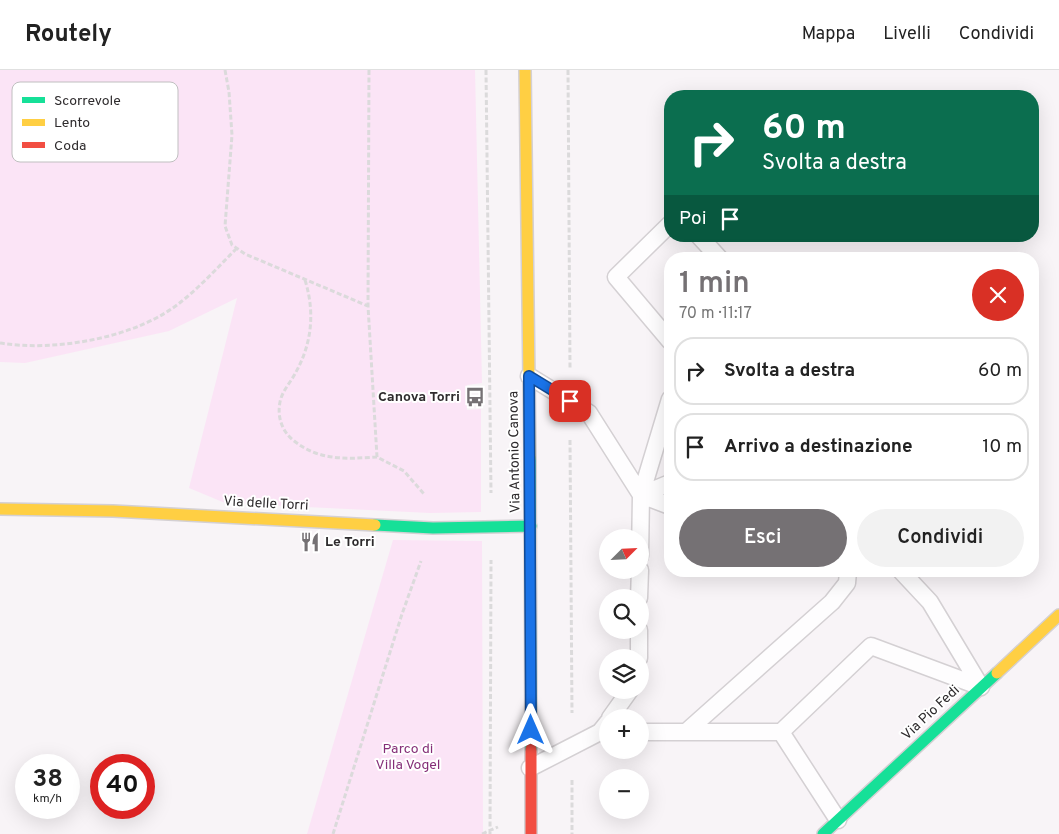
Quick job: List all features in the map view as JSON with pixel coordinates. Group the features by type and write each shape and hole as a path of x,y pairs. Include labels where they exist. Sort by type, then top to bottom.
{"street":[{"name":"Via Antonio Canova","path":"525,70 529,376 531,834"},
{"name":"Via delle Torri","path":"0,508 113,511 433,528 530,526"},
{"name":"Via Pio Fedi","path":"823,834 1059,615"}],"lane":[{"path":"664,230 616,277 664,334"},
{"path":"705,242 714,252"},
{"path":"529,376 589,413 641,495 664,504"},
{"path":"640,529 641,495 664,419"},
{"path":"641,495 664,485"},
{"path":"686,732 832,602 847,583 848,577"},
{"path":"907,577 930,602 981,687"},
{"path":"649,732 781,732 872,646 981,687"},
{"path":"530,768 599,732"},
{"path":"781,732 838,820"}],"path":[{"path":"225,70 230,92 232,135 224,226 232,245 245,254 368,306"},
{"path":"369,70 368,306 376,457"},
{"path":"486,70 491,528 490,834"},
{"path":"568,70 572,834"},
{"path":"0,343 56,346 110,336 158,318 182,302 237,248"},
{"path":"305,280 312,305 312,321 303,358 280,400 279,410 288,436 303,449 317,455 346,458 376,457 404,471 418,484 426,500 433,528 402,614 332,834"}],"green space":[{"path":"0,70 475,70 482,383 467,385 467,410 481,409 481,512 430,513 225,503 189,488 237,298 169,331 25,363 0,362"},
{"name":"Parco di Villa Vogel","path":"393,540 482,541 483,834 307,834"}],"traffic: fast":[{"path":"530,458 531,749"},
{"path":"375,525 433,528 531,526"},
{"path":"823,834 997,673"}],"traffic: slow":[{"path":"525,70 530,458"},
{"path":"0,509 113,511 375,525"},
{"path":"997,673 1059,615"}],"traffic: jam":[{"path":"531,749 531,834"}],"place":[{"name":"Canova Torri","path":"475,397"},
{"name":"Le Torri","path":"310,542"}],"route":[{"path":"531,730 532,599 529,376 570,401"}]}
